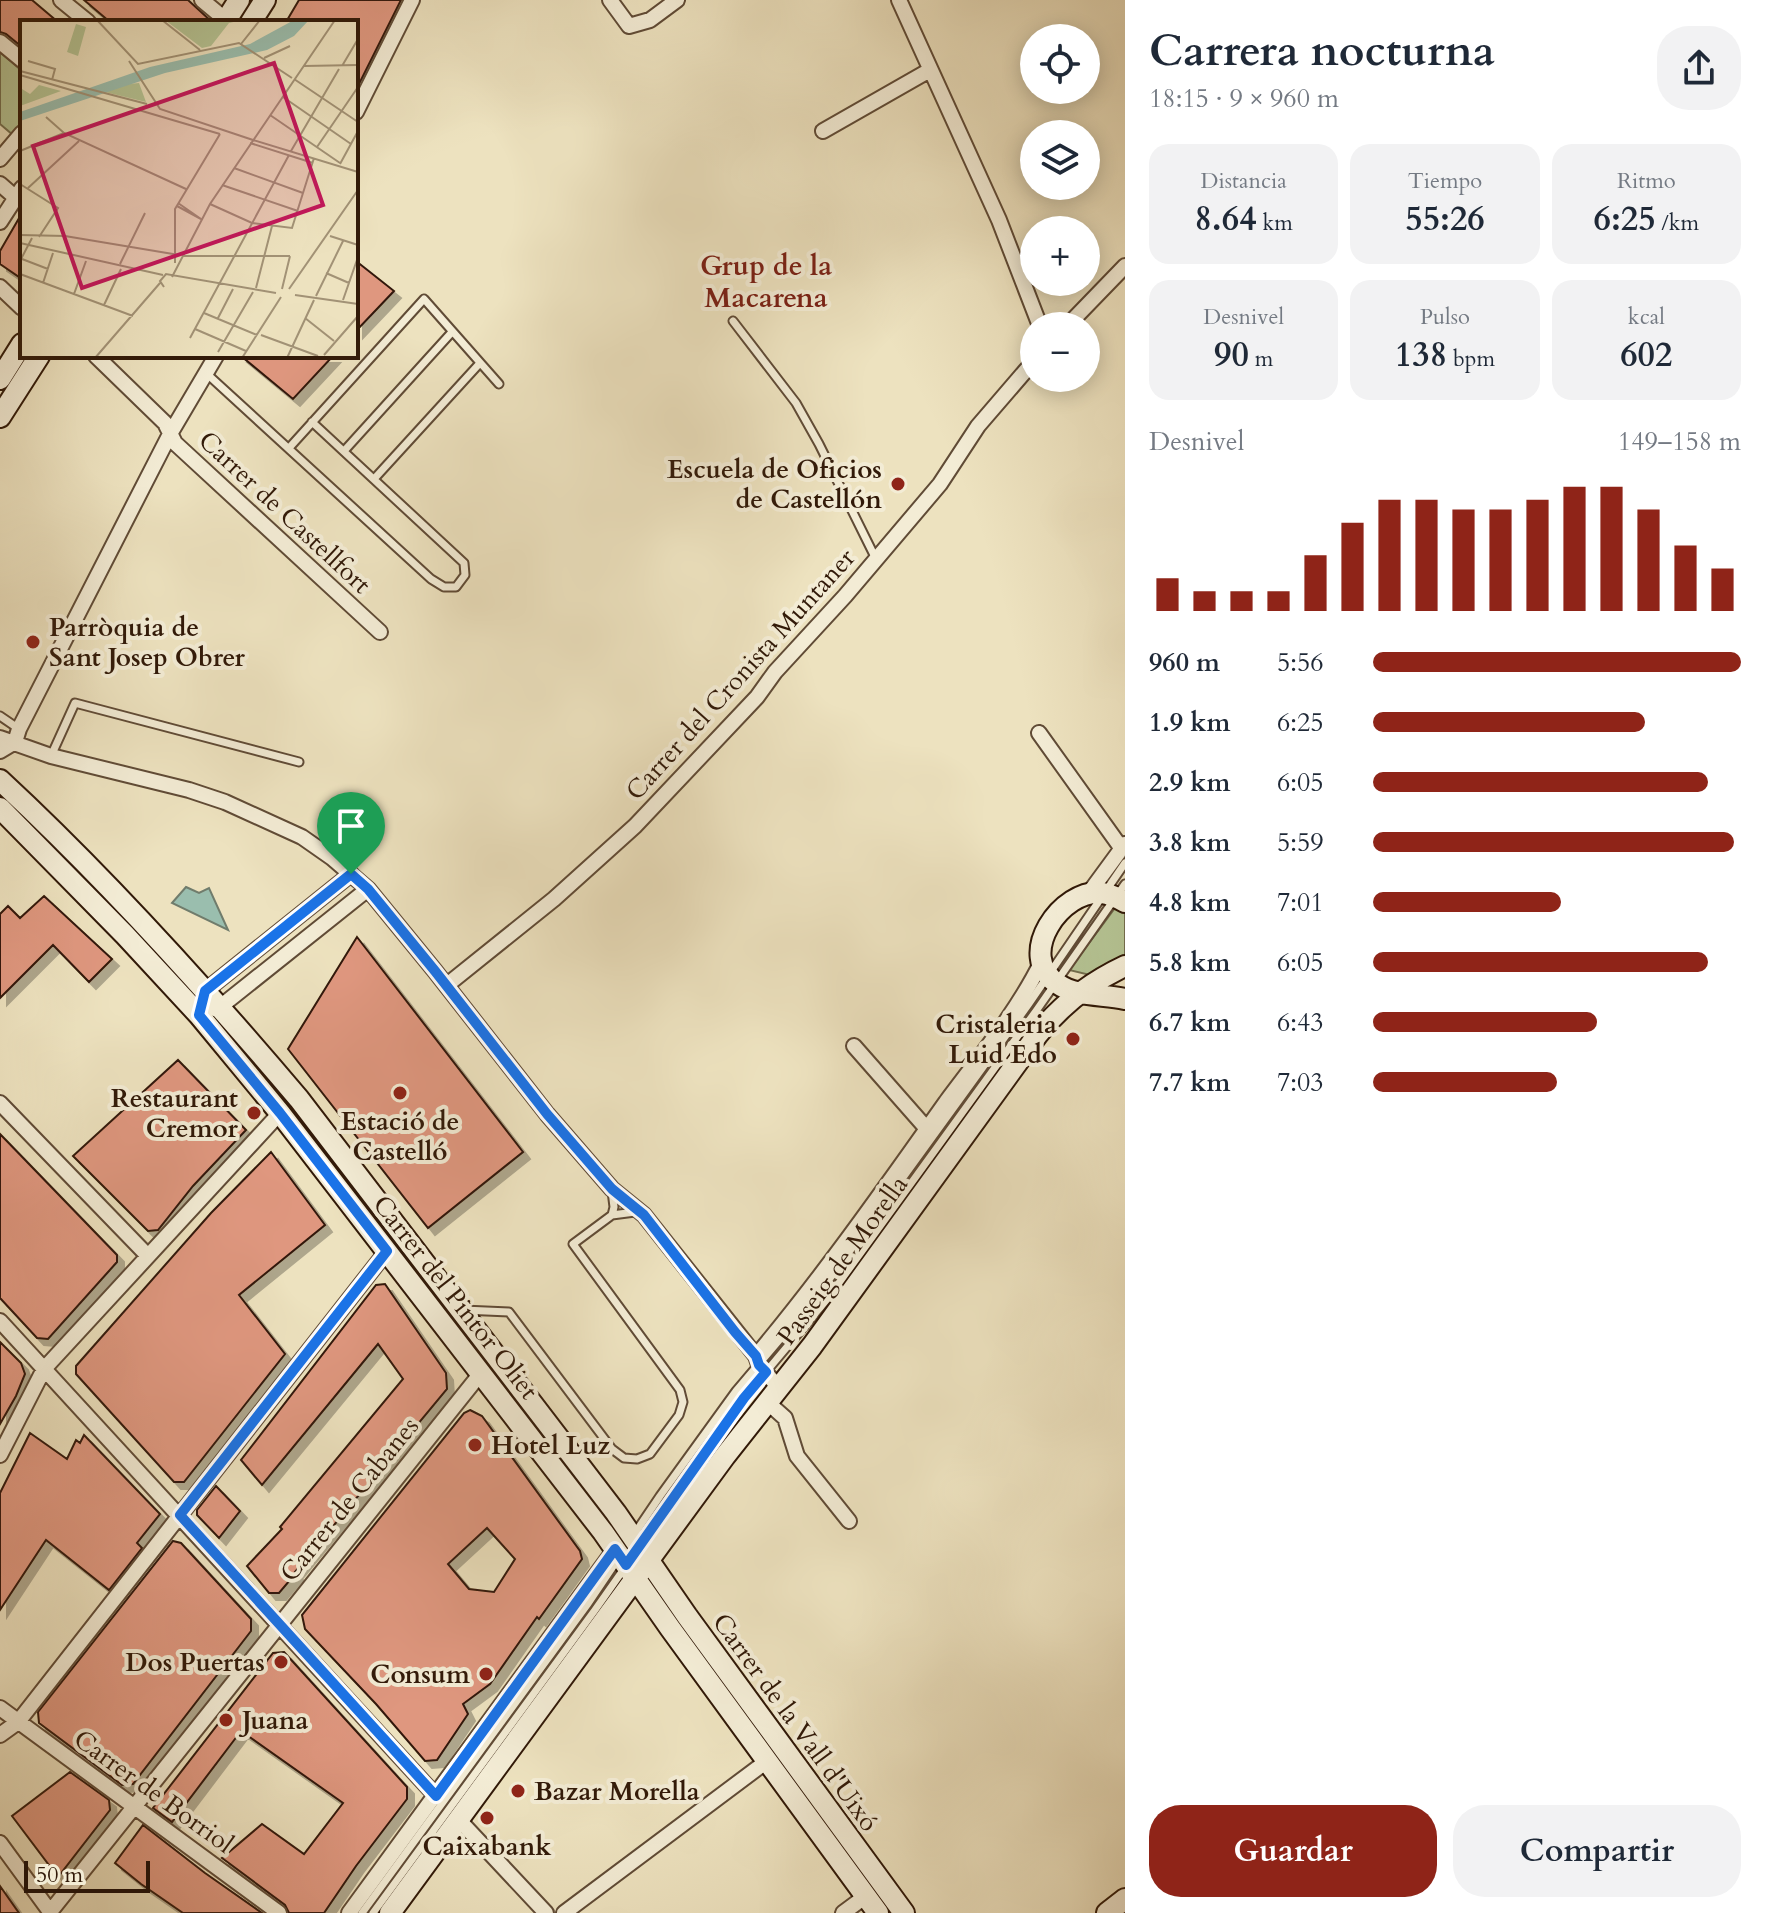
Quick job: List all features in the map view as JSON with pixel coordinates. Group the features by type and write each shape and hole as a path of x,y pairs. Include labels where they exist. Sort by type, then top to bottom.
{"main road":[{"path":"227,20 239,0"},
{"path":"252,20 265,0"},
{"path":"0,379 20,347"},
{"path":"0,417 38,358"},
{"name":"Carrer del Pintor Oliet","path":"0,780 142,920 299,1099 640,1547"},
{"name":"Carrer del Pintor Oliet","path":"0,808 199,1015 280,1113 624,1562"},
{"path":"1112,894 1064,908 1045,929 1040,950 1048,974 1070,990 1125,999"},
{"name":"Passeig de Morella","path":"390,1913 459,1820 624,1562 725,1456 765,1376 840,1308 1056,1013 1080,993 1125,966"},
{"name":"Carrer de la Vall d'Uixó","path":"640,1547 904,1913"},
{"name":"Carrer de la Vall d'Uixó","path":"624,1562 872,1905"},
{"path":"1107,1913 1125,1899"}],"street":[{"path":"61,0 86,20"},
{"path":"202,0 225,20"},
{"path":"358,108 412,0"},
{"path":"610,0 629,26 650,20 677,0"},
{"path":"899,0 999,220 1035,312"},
{"path":"0,42 20,58"},
{"path":"823,131 930,70"},
{"path":"0,159 20,135"},
{"path":"0,184 19,193 0,222"},
{"path":"1081,312 1125,266"},
{"path":"0,287 20,306"},
{"name":"Carrer de Castellfort","path":"98,358 165,423 175,443 380,632"},
{"path":"0,751 11,736 209,362"},
{"name":"Carrer del Cronista Muntaner","path":"447,985 554,899 635,826 757,697 775,672 845,596 940,484 978,426 1020,377"},
{"path":"1039,733 1124,852 1112,894"},
{"path":"11,736 51,756 189,790 225,802 302,837 368,889 547,1114 612,1189 644,1215 735,1332 765,1376 785,1418 797,1456 849,1521"},
{"path":"199,1015 205,991 351,874"},
{"path":"199,1015 220,1007 368,889"},
{"name":"Passeig de Morella","path":"765,1376 794,1311 1020,999 1048,974"},
{"path":"854,1046 927,1129"},
{"path":"0,1103 148,1256"},
{"path":"0,1455 44,1369 280,1113"},
{"path":"0,1735 18,1722 387,1251"},
{"path":"0,1321 436,1796"},
{"name":"Carrer de Cabanes","path":"50,1912 481,1373"},
{"name":"Passeig de Morella","path":"349,1913 436,1796 624,1562"},
{"name":"Carrer de Borriol","path":"0,1708 279,1913"},
{"path":"564,1913 767,1761"},
{"path":"459,1820 546,1913"},
{"path":"0,1843 50,1912"},
{"path":"843,1913 872,1905"}],"lane":[{"path":"289,448 424,299 499,384"},
{"path":"733,321 796,403 876,559"},
{"path":"344,451 452,332"},
{"path":"209,362 289,448 431,579 444,587 456,587 465,575 464,563 312,422"},
{"path":"374,479 480,363"},
{"path":"51,756 75,703 299,762"},
{"path":"0,716 11,736"},
{"path":"362,1913 587,1605 640,1547 744,1398 765,1376 820,1292 1048,974 1112,894"},
{"path":"612,1189 612,1215"},
{"path":"461,1310 509,1312 612,1449 624,1458 637,1459 650,1454 679,1415 683,1402 680,1390 573,1244 612,1215 631,1211 644,1215"},
{"path":"373,1913 587,1622 624,1562"}],"shaded area":[{"path":"0,52 20,69 20,127 13,135 0,124"},
{"path":"186,887 199,893 209,888 228,930 172,903"},
{"path":"1115,908 1125,912 1125,957 1090,975 1069,970"}],"building":[{"path":"0,0 32,0 56,20 20,20 20,45 0,32"},
{"path":"84,0 188,0 210,20 108,20"},
{"path":"299,0 401,0 358,86 358,20 287,20"},
{"path":"20,216 20,278 0,264 0,251"},
{"path":"358,263 394,291 358,329"},
{"path":"243,358 331,358 293,399"},
{"path":"353,824 365,837 351,850 339,837"},
{"path":"44,896 112,959 89,982 53,945 0,998 0,914 8,906 20,918"},
{"name":"Estació de Castelló","path":"357,937 523,1152 428,1228 288,1049"},
{"path":"178,1060 246,1130 193,1186 158,1230 148,1231 73,1156"},
{"path":"0,1134 117,1255 117,1262 48,1339 37,1338 0,1298"},
{"path":"271,1152 325,1225 239,1295 285,1354 184,1482 174,1482 76,1374 76,1366 211,1213"},
{"path":"385,1284 446,1373 447,1389 279,1593 269,1593 247,1566 282,1529 280,1527 403,1379 378,1344 262,1485 241,1460 376,1285"},
{"path":"0,1342 21,1363 25,1374 0,1424"},
{"path":"470,1410 482,1416 580,1551 582,1559 490,1684 463,1704 468,1714 437,1760 425,1761 305,1629 302,1615 464,1413","holes":["487,1528 515,1559 494,1592 469,1589 448,1564"]},
{"path":"30,1433 67,1459 76,1440 80,1443 84,1435 160,1514 137,1543 142,1548 109,1590 46,1540 0,1610 0,1493"},
{"path":"216,1486 240,1511 219,1538 197,1515 197,1510"},
{"path":"173,1541 181,1543 251,1619 251,1631 133,1784 122,1785 39,1723 38,1712"},
{"path":"284,1652 407,1787 407,1799 324,1913 289,1913 285,1905 222,1858 262,1824 304,1854 343,1803 241,1731 172,1822 153,1808 273,1653"},
{"path":"70,1772 109,1800 110,1810 58,1877 12,1816"},
{"path":"143,1825 262,1913 183,1913 141,1884 115,1863"},
{"path":"0,1886 19,1913 0,1913"}],"place":[{"name":"Escuela de Oficios de Castellón","path":"898,484"},
{"name":"Parròquia de Sant Josep Obrer","path":"33,642"},
{"name":"Cristaleria Luid Edo","path":"1073,1039"},
{"name":"Estació de Castelló","path":"400,1093"},
{"name":"Restaurant Cremor","path":"254,1113"},
{"name":"Hotel Luz","path":"475,1445"},
{"name":"Dos Puertas","path":"281,1662"},
{"name":"Consum","path":"486,1674"},
{"name":"Juana","path":"226,1720"},
{"name":"Bazar Morella","path":"518,1791"},
{"name":"Caixabank","path":"487,1818"}],"district":[{"name":"Grup de la Macarena","path":"766,281"}],"route":[{"path":"351,874 368,889 435,971 547,1114 612,1189 644,1215 766,1372 744,1398 626,1565 615,1549 436,1796 180,1515 387,1251 199,1015 205,991 351,874"}]}
